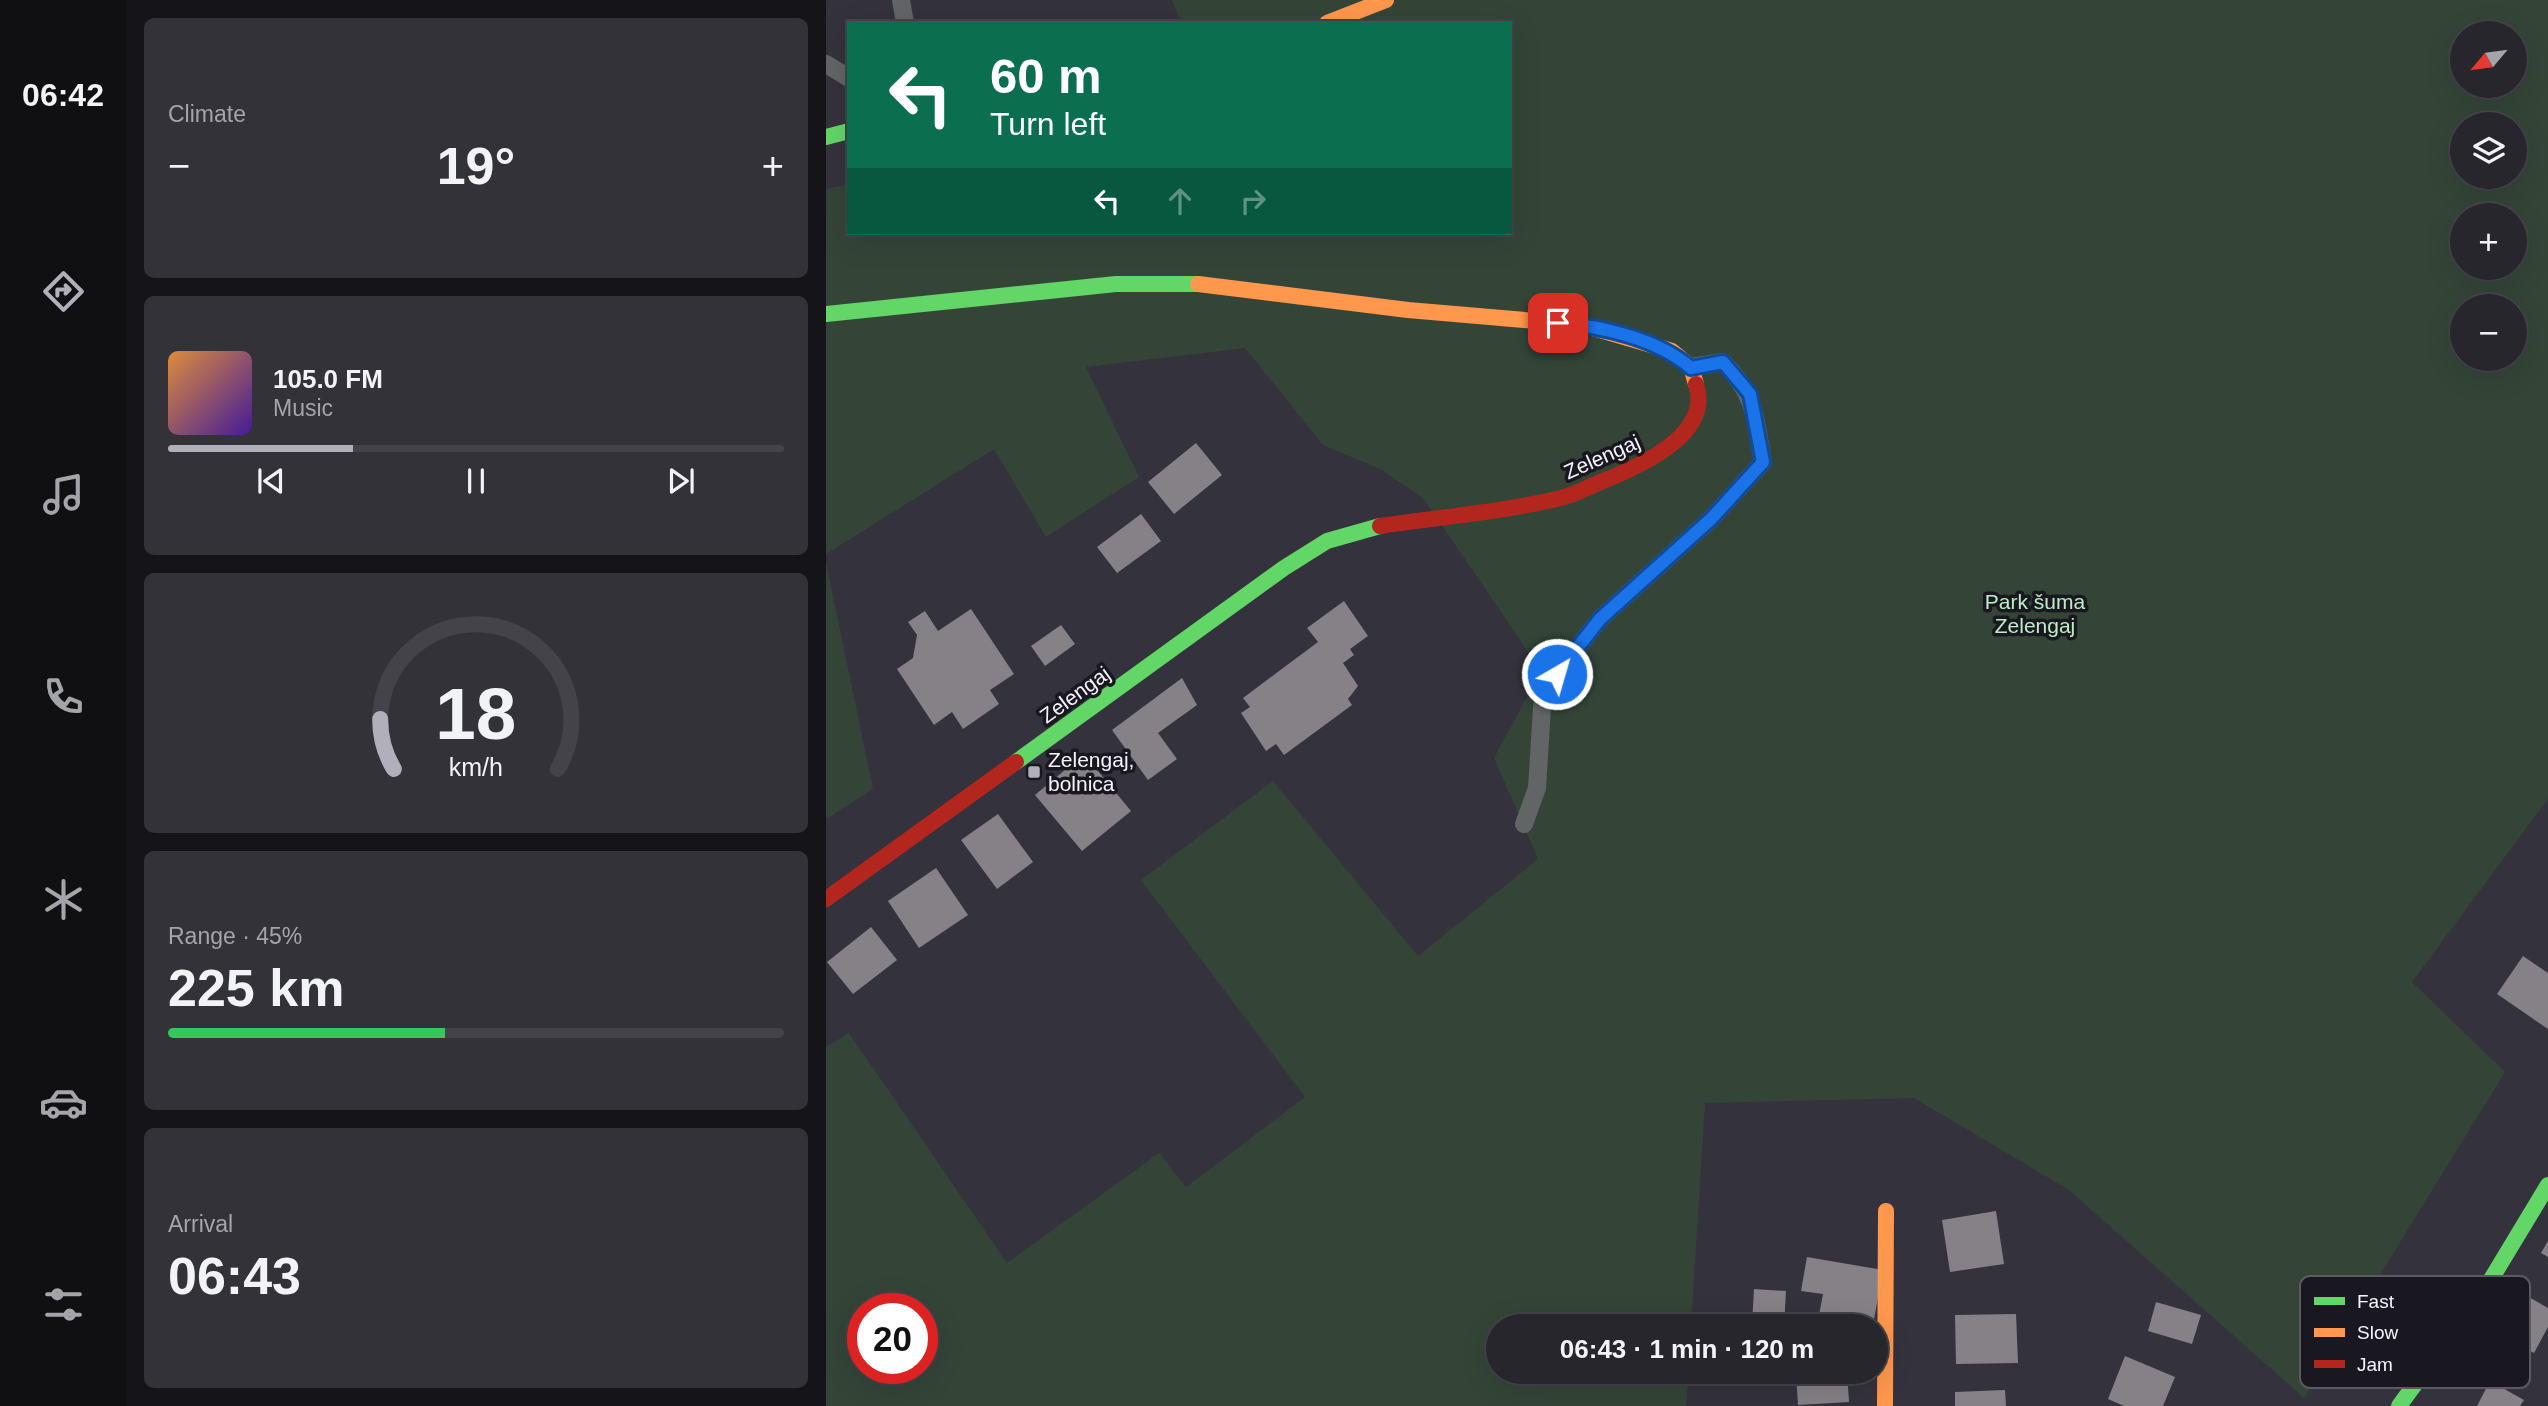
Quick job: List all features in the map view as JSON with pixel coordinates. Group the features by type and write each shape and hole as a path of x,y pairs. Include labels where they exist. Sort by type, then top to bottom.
{"street":[{"path":"1332,21 1386,0"},
{"path":"826,137 847,132"},
{"path":"826,314 1116,284 1187,282 1408,310 1583,325 1672,351 1691,368"},
{"name":"Zelengaj","path":"826,899 1284,568 1327,541 1364,528 1563,498 1652,460 1684,432 1696,416 1699,392 1691,368"},
{"path":"2493,1276 2548,1185"},
{"path":"1885,1406 1886,1211"},
{"path":"2399,1406 2412,1388"}],"lane":[{"path":"901,0 905,21"},
{"path":"826,64 847,77"},
{"path":"1524,824 1537,788 1543,692 1600,619 1712,518 1763,462 1750,394 1738,377 1723,362 1691,368"}],"green space":[{"name":"Park šuma Zelengaj","path":"1172,0 2548,0 2548,799 2412,982 2505,1072 2379,1276 2300,1276 2300,1388 2310,1388 2304,1398 2069,1190 1914,1098 1705,1103 1692,1314 1486,1314 1486,1384 1688,1384 1686,1406 826,1406 826,1047 849,1033 1007,1263 1159,1153 1186,1187 1305,1097 1141,880 1273,781 1418,956 1538,859 1494,758 1541,671 1424,499 1382,470 1323,445 1245,348 1086,367 1139,477 1046,537 994,449 826,554 826,189 847,184 847,235 1512,235 1512,21 1181,21"},
{"path":"826,562 873,789 826,819"}],"building":[{"path":"1196,443 1222,475 1174,514 1148,482"},
{"path":"1141,514 1161,541 1117,573 1097,547"},
{"path":"1344,601 1368,636 1350,649 1354,655 1343,663 1358,686 1348,699 1352,705 1284,755 1276,744 1266,751 1241,713 1250,707 1243,698 1318,642 1307,628"},
{"path":"971,609 1014,674 990,690 999,704 963,729 952,712 934,725 897,669 913,658 917,635 908,622 925,611 938,631"},
{"path":"1061,625 1075,644 1045,666 1031,646"},
{"path":"1182,678 1197,705 1158,733 1177,759 1148,780 1112,730"},
{"path":"1084,754 1131,811 1082,851 1035,795"},
{"path":"998,814 1033,862 997,889 961,840"},
{"path":"936,868 968,915 919,948 888,901"},
{"path":"871,927 897,960 853,994 827,962"},
{"path":"2523,956 2548,973 2548,1029 2497,994"},
{"path":"1996,1211 2004,1264 1950,1272 1942,1220"},
{"path":"2548,1241 2548,1257 2541,1253"},
{"path":"1807,1257 1883,1270 1875,1314 1819,1314 1823,1294 1801,1291"},
{"path":"1754,1289 1786,1291 1785,1314 1753,1314"},
{"path":"2530,1298 2548,1308 2548,1327 2534,1353 2530,1351"},
{"path":"2156,1302 2201,1315 2192,1344 2148,1331"},
{"path":"2016,1314 2018,1363 1956,1364 1955,1315"},
{"path":"2125,1356 2175,1377 2163,1406 2124,1406 2108,1399"},
{"path":"1797,1384 1848,1384 1849,1402 1798,1405"},
{"path":"2486,1388 2503,1388 2524,1400 2520,1406 2477,1406"},
{"path":"2005,1390 2006,1406 1955,1406 1955,1392"}],"traffic: fast":[{"path":"826,137 847,132"},
{"path":"826,314 1116,284 1198,284"},
{"path":"1016,762 1284,568 1327,541 1380,526"},
{"path":"2493,1276 2548,1185"},
{"path":"2399,1406 2412,1388"}],"traffic: slow":[{"path":"1332,21 1386,0"},
{"path":"1198,284 1408,310 1583,325 1672,351 1691,367 1696,384"},
{"path":"1885,1406 1886,1211"}],"traffic: jam":[{"path":"1380,526 1494,511 1561,498 1634,467 1652,458 1683,434 1694,419 1698,402 1696,384"},
{"path":"826,899 1016,762"}],"place":[{"name":"Zelengaj, bolnica","path":"1034,772"}],"route":[{"path":"1557,674 1600,619 1712,518 1763,462 1750,394 1723,362 1691,368 1672,351 1583,325 1558,323"}]}
